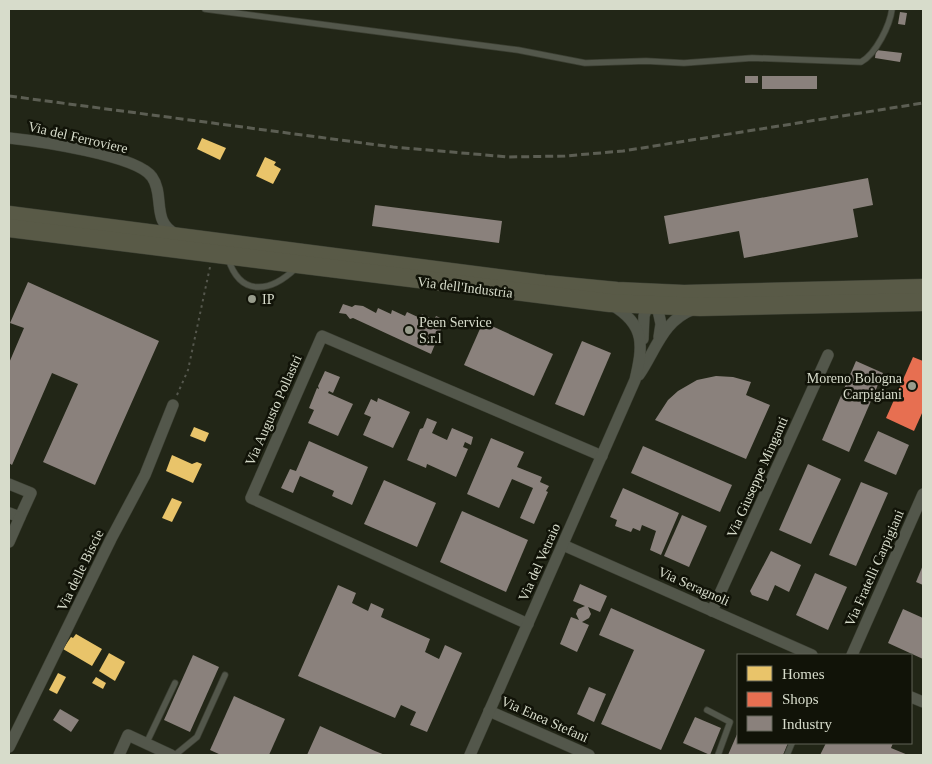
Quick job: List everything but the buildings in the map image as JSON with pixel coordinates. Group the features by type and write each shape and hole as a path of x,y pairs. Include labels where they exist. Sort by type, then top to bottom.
{"main road":[{"name":"Via dell'Industria","path":"9,215 544,284 700,308 923,302"},
{"name":"Via dell'Industria","path":"9,228 610,303 653,302 734,294 923,288"}],"street":[{"name":"Via del Ferroviere","path":"9,138 49,143 94,153 145,170 154,181 162,220 171,231 185,237"},
{"name":"Via del Vetraio","path":"653,302 661,324 659,338"},
{"name":"Via del Vetraio","path":"635,380 653,302"},
{"name":"Via del Vetraio","path":"610,303 630,317 637,328 642,349"},
{"name":"Via del Vetraio","path":"470,755 635,380 659,338 676,318 700,308"},
{"name":"Via Augusto Pollastri","path":"528,624 251,498 314,354 322,336 602,456"},
{"name":"Via Giuseppe Minganti","path":"712,611 828,355"},
{"name":"Via delle Biscie","path":"9,747 111,539 145,475 173,405"},
{"path":"9,484 30,493 14,515 9,542"},
{"name":"Via Fratelli Carpigiani","path":"852,654 923,494"},
{"name":"Via Seragnoli","path":"563,545 810,654"},
{"name":"Via Enea Stefani","path":"489,711 589,755"},
{"path":"119,755 128,735 171,755"}],"lane":[{"path":"205,9 518,50 570,62 594,64 646,61 711,62 752,58 861,62 868,57 886,31 892,9"},
{"path":"228,256 233,272 247,286 260,289 285,279 299,265"},
{"path":"176,755 197,736 225,675"},
{"path":"146,744 175,683"},
{"path":"707,710 730,722 718,755"}],"path":[{"path":"173,405 188,370 210,266 202,265"}],"railway":[{"path":"9,96 393,147 509,157 565,156 623,151 923,103"}],"place":[{"name":"IP","path":"252,299"},
{"name":"Peen Service S.r.l","path":"409,330"},
{"name":"Moreno Bologna Carpigiani","path":"912,386"}]}
